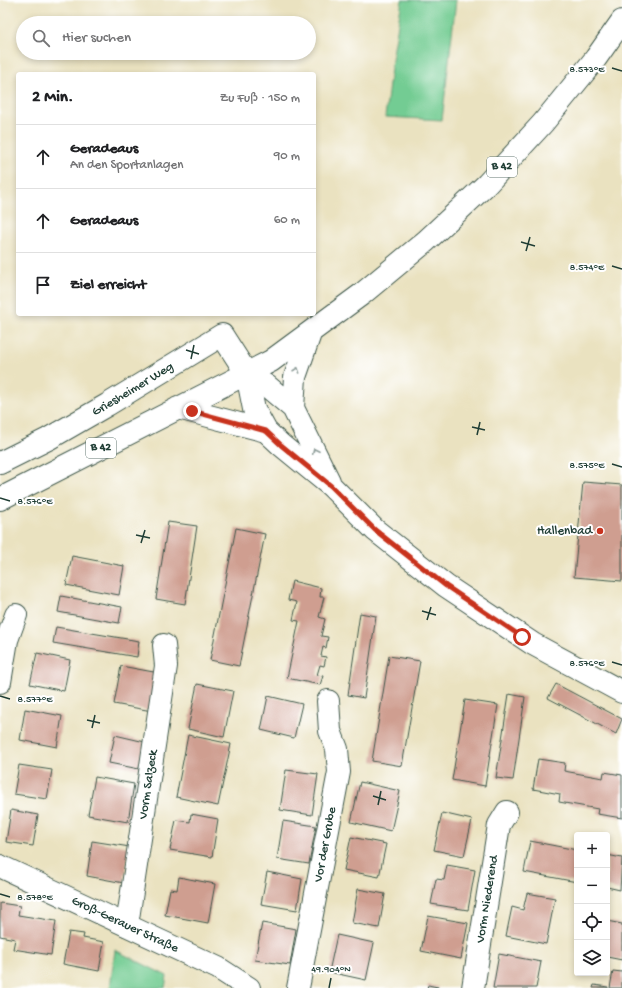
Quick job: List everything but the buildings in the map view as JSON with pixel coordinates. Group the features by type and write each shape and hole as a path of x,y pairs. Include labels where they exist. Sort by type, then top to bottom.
{"main road":[{"name":"B 42","path":"0,499 247,374 271,361 310,334 362,294 426,241 486,184 543,123 596,58 622,21"},
{"path":"293,408 295,377 310,334"},
{"name":"Griesheimer Weg","path":"0,463 48,439 101,409 222,335 247,374"},
{"path":"247,374 267,386 293,408 331,486"},
{"path":"247,374 254,409 266,431 331,486 375,530 446,586 533,644 622,692"},
{"path":"178,408 266,431"},
{"path":"0,682 7,640 16,615"},
{"name":"Vorm Salzeck","path":"127,925 166,666 164,645"},
{"name":"Vor der Grube","path":"298,988 338,772 337,749 330,731 328,701"},
{"name":"Vorm Niederend","path":"473,988 499,825 507,812"},
{"name":"Groß-Gerauer Straße","path":"0,866 218,968 248,988"}],"green space":[{"path":"402,0 456,0 442,120 385,117 392,60"},
{"path":"115,950 167,976 165,988 110,988"}],"place":[{"name":"Hallenbad","path":"600,531"}],"route":[{"path":"192,411 220,417 266,431 331,486 375,530 446,586 522,637"}]}
